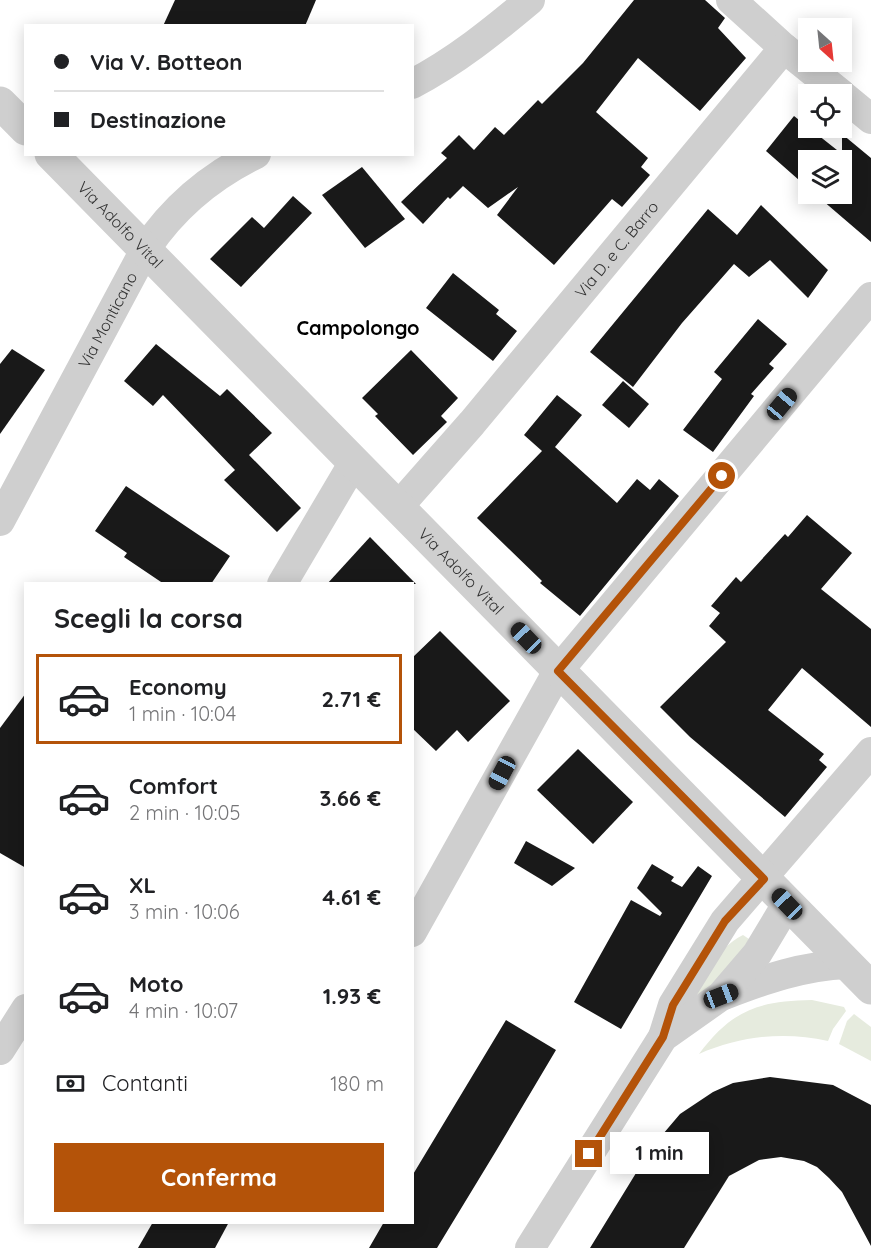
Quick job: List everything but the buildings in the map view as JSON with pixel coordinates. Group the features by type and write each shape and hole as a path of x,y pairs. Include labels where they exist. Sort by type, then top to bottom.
{"street":[{"path":"414,83 448,63 530,0"},
{"path":"731,0 828,84"},
{"name":"Via D. e C. Barro","path":"399,507 472,423 784,48"},
{"path":"0,104 24,127"},
{"path":"852,104 871,119"},
{"name":"Via Adolfo Vital","path":"53,156 871,988"},
{"name":"Via Monticano","path":"0,521 145,250 162,225 194,195 253,156"},
{"path":"414,928 558,671 871,297"},
{"path":"283,582 354,462"},
{"path":"530,1248 663,1037 673,1005 725,921 764,879 871,752"},
{"path":"663,1037 721,996 757,954 787,904"},
{"path":"721,996 774,976 810,966 847,964"},
{"path":"0,1050 24,1012"}],"shaded area":[{"path":"743,935 749,939 735,963 691,1006 717,957 733,941"},
{"path":"812,1000 844,1007 846,1011 833,1029 828,1041 795,1036 762,1037 730,1043 699,1054 723,1027 748,1011 776,1003"},
{"path":"854,1014 871,1027 871,1061 839,1044 847,1021"}],"district":[{"name":"Campolongo","path":"358,327"}],"route":[{"path":"589,1154 663,1037 673,1005 725,921 764,879 558,671 722,476"}]}
